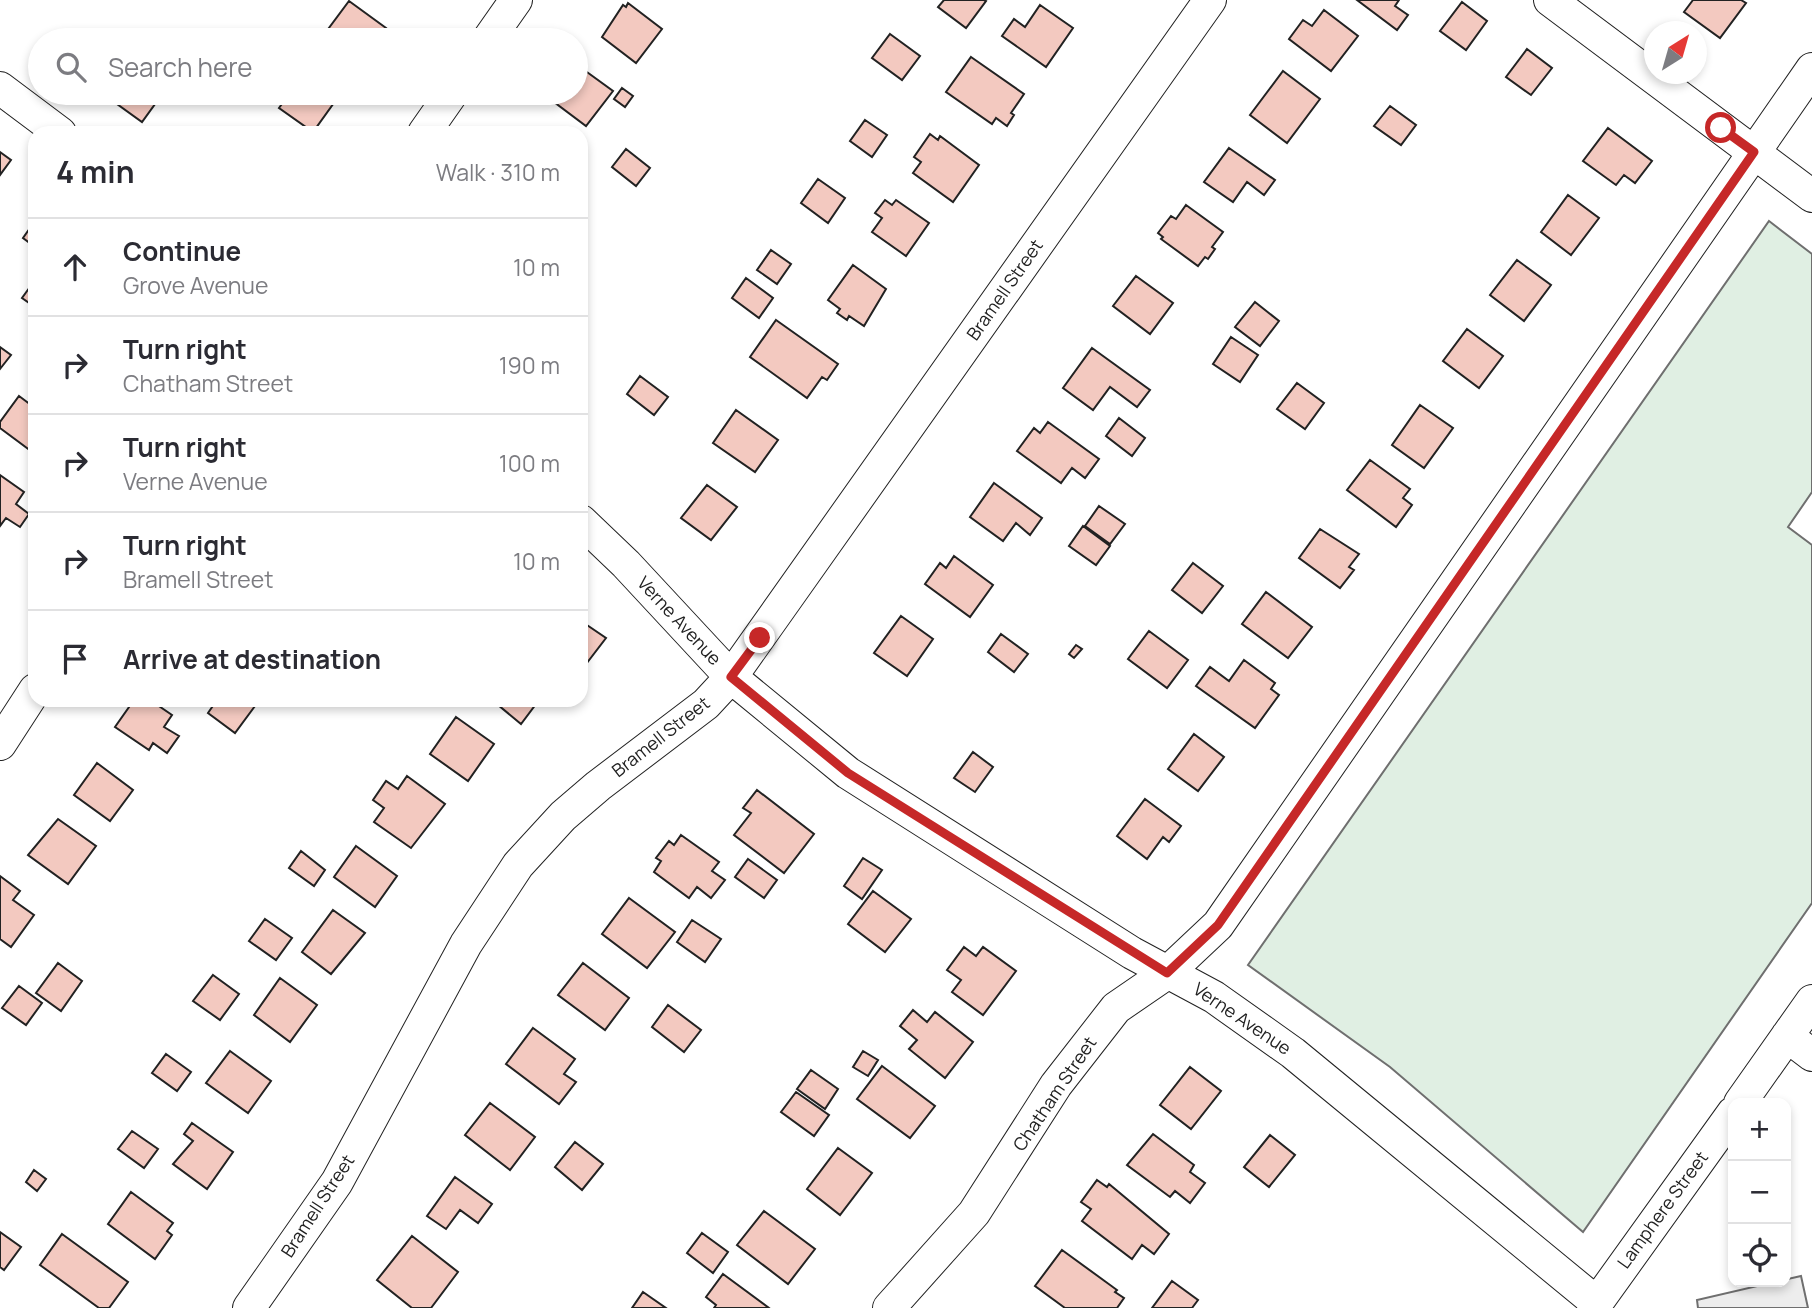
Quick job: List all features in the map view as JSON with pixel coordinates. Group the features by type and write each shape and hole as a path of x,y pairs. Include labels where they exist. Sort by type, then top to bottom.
{"street":[{"path":"496,28 516,0"},
{"name":"Bramell Street","path":"248,1308 337,1182 466,944 518,865 589,793 706,704 731,677 1210,0"},
{"path":"1550,0 1812,196"},
{"name":"Chatham Street","path":"889,1308 974,1213 1056,1086 1107,1019 1116,1009 1167,973 1201,943 1226,913 1812,69"},
{"path":"0,88 51,126"},
{"path":"429,126 444,105"},
{"name":"Verne Avenue","path":"588,528 626,564 731,677 848,773 1167,973 1214,997 1293,1053 1595,1305"},
{"path":"0,744 28,701"},
{"path":"1745,1098 1800,1046 1812,1001"},
{"name":"Lamphere Street","path":"1595,1305 1728,1120"}],"green space":[{"path":"1769,221 1812,254 1812,492 1788,527 1812,545 1812,903 1583,1232 1390,1067 1248,965"}],"shaded area":[{"path":"1801,1276 1808,1308 1698,1308 1697,1300 1753,1287 1791,1287 1791,1278"}],"building":[{"path":"944,0 986,1 966,28 938,7"},
{"path":"1357,0 1399,0 1395,6 1408,15 1397,30"},
{"path":"1693,0 1741,0 1746,3 1720,38 1707,29 1707,21 1696,21 1684,12"},
{"path":"349,1 386,28 329,28"},
{"path":"1462,2 1487,21 1466,50 1440,31"},
{"path":"628,3 662,29 636,63 602,37 623,5 626,7"},
{"path":"1040,5 1073,28 1046,67 1002,36 1014,19 1025,27"},
{"path":"1324,10 1358,36 1331,71 1289,39 1303,20 1312,26"},
{"path":"890,34 920,56 902,80 872,58"},
{"path":"1527,49 1552,68 1531,95 1506,77"},
{"path":"971,57 1024,94 1011,113 1014,115 1007,126 996,118 992,124 946,92"},
{"path":"1283,71 1320,99 1287,143 1250,115"},
{"path":"588,73 613,91 586,126 558,105 588,105"},
{"path":"622,88 633,96 625,107 614,99"},
{"path":"118,105 154,105 142,122"},
{"path":"281,105 332,105 317,126 304,126 279,108"},
{"path":"1390,106 1416,125 1401,145 1374,126"},
{"path":"865,120 887,135 872,157 850,141"},
{"path":"1608,128 1652,161 1635,183 1624,175 1616,185 1583,161"},
{"path":"930,134 938,140 940,136 979,165 953,202 913,173 921,162 914,157"},
{"path":"1229,148 1275,180 1264,195 1247,182 1233,202 1204,182"},
{"path":"626,149 650,168 636,186 612,167"},
{"path":"0,152 11,160 0,175"},
{"path":"818,179 845,198 828,223 801,203"},
{"path":"1568,195 1599,218 1571,255 1541,232"},
{"path":"885,200 892,205 896,200 929,223 906,256 872,232 882,218 875,213"},
{"path":"1186,205 1223,232 1212,247 1215,249 1208,259 1205,257 1198,266 1161,239 1163,237 1158,233 1171,216 1176,219"},
{"path":"771,250 791,264 777,284 757,270"},
{"path":"1517,260 1551,285 1524,321 1490,295"},
{"path":"853,265 886,289 864,326 849,316 847,320 837,313 840,309 828,300"},
{"path":"1136,276 1173,303 1150,334 1113,306"},
{"path":"746,278 773,298 759,318 732,298"},
{"path":"28,290 28,302 22,298"},
{"path":"1255,302 1279,321 1260,346 1235,327"},
{"path":"776,320 838,364 827,380 822,377 807,398 750,357"},
{"path":"1467,329 1503,356 1479,388 1443,361"},
{"path":"1231,337 1258,355 1240,382 1213,364"},
{"path":"0,347 11,355 0,369"},
{"path":"1092,348 1150,390 1137,407 1110,387 1093,410 1063,388"},
{"path":"640,376 668,397 654,415 627,394"},
{"path":"1297,383 1324,403 1305,429 1277,409"},
{"path":"19,396 28,403 28,449 0,428 0,422"},
{"path":"1420,405 1453,428 1424,468 1392,445"},
{"path":"736,410 778,440 755,472 713,443"},
{"path":"1119,418 1145,438 1132,456 1106,436"},
{"path":"1048,422 1099,459 1085,478 1072,468 1061,483 1017,451 1034,428 1040,433"},
{"path":"1370,460 1410,489 1403,498 1412,505 1396,527 1347,490"},
{"path":"0,475 24,492 16,504 28,515 20,527 6,518 0,526"},
{"path":"994,483 1042,518 1030,535 1016,523 1003,541 970,517"},
{"path":"707,485 737,507 711,540 681,518"},
{"path":"1099,506 1125,524 1110,544 1085,526"},
{"path":"1083,526 1110,546 1096,565 1069,546"},
{"path":"1320,529 1359,554 1349,567 1354,570 1340,588 1299,558"},
{"path":"954,556 993,585 970,617 925,584 940,563 946,568"},
{"path":"1193,563 1223,586 1202,613 1172,590"},
{"path":"1266,592 1312,627 1288,658 1242,624"},
{"path":"901,616 933,639 907,676 874,653"},
{"path":"588,626 606,638 588,661"},
{"path":"1149,631 1188,660 1167,688 1128,659"},
{"path":"1001,634 1028,654 1014,672 988,652"},
{"path":"1076,645 1082,649 1074,658 1069,654"},
{"path":"1244,660 1275,683 1271,689 1279,695 1255,728 1196,686 1210,667 1229,681"},
{"path":"129,707 160,707 172,715 164,727 179,736 167,753 153,743 149,750 115,727"},
{"path":"212,707 254,707 235,733 208,713"},
{"path":"500,707 534,707 521,724"},
{"path":"456,717 494,744 468,781 430,754"},
{"path":"1194,734 1224,757 1198,791 1168,769"},
{"path":"973,752 993,767 975,792 954,778"},
{"path":"97,763 133,790 110,821 74,795"},
{"path":"407,776 445,804 411,848 374,822 384,808 373,800 386,781 398,789"},
{"path":"757,790 814,834 784,873 734,835 751,813 743,808"},
{"path":"1145,799 1181,826 1169,842 1163,837 1147,859 1117,836"},
{"path":"58,819 96,846 68,884 28,855"},
{"path":"681,835 719,862 712,871 725,880 711,898 697,887 689,898 654,872 661,861 656,858 669,841 674,845"},
{"path":"356,846 397,876 375,907 334,877"},
{"path":"301,851 325,870 314,886 289,868"},
{"path":"863,858 882,870 862,899 844,886"},
{"path":"748,859 777,880 764,898 735,877"},
{"path":"0,876 20,891 13,900 34,915 11,947 0,939"},
{"path":"873,891 911,919 885,952 848,924"},
{"path":"629,898 675,932 647,968 602,934"},
{"path":"333,910 365,933 331,974 302,952"},
{"path":"265,919 292,938 276,960 249,941"},
{"path":"692,920 721,939 705,962 677,942"},
{"path":"964,947 976,956 983,947 1016,971 983,1015 952,992 961,980 947,970"},
{"path":"58,963 82,981 61,1011 36,993"},
{"path":"583,963 629,998 605,1030 558,995"},
{"path":"213,975 239,994 220,1020 193,1001"},
{"path":"280,978 317,1005 290,1042 254,1015"},
{"path":"19,986 42,1003 26,1025 2,1008"},
{"path":"668,1005 701,1030 684,1052 652,1027"},
{"path":"913,1010 927,1022 935,1012 973,1042 945,1078 909,1049 917,1040 900,1026"},
{"path":"533,1028 575,1059 564,1074 576,1082 559,1104 506,1064"},
{"path":"230,1051 271,1081 248,1113 206,1083"},
{"path":"863,1051 878,1060 868,1076 853,1067"},
{"path":"166,1054 191,1072 177,1091 152,1073"},
{"path":"882,1066 935,1106 910,1138 857,1099"},
{"path":"1190,1067 1221,1091 1191,1129 1160,1105"},
{"path":"811,1070 838,1089 825,1109 797,1089"},
{"path":"796,1092 829,1115 814,1136 781,1112"},
{"path":"490,1103 535,1137 510,1170 465,1135"},
{"path":"192,1123 233,1152 207,1189 173,1164 193,1141 184,1134"},
{"path":"132,1131 158,1149 144,1168 118,1149"},
{"path":"1153,1134 1194,1165 1190,1172 1205,1183 1190,1203 1175,1191 1170,1197 1127,1165"},
{"path":"1270,1135 1295,1155 1269,1187 1244,1167"},
{"path":"575,1142 603,1164 582,1190 555,1167"},
{"path":"838,1148 872,1173 840,1215 807,1189"},
{"path":"34,1170 46,1179 37,1191 26,1182"},
{"path":"455,1177 492,1204 478,1223 460,1210 446,1229 427,1216"},
{"path":"1097,1180 1107,1187 1109,1184 1169,1234 1154,1254 1142,1245 1132,1259 1082,1221 1091,1209 1081,1202"},
{"path":"131,1192 173,1223 167,1231 172,1235 155,1259 108,1224"},
{"path":"764,1211 815,1249 788,1284 737,1245"},
{"path":"0,1232 21,1247 4,1270 0,1267"},
{"path":"702,1233 728,1252 713,1273 687,1253"},
{"path":"62,1234 128,1282 109,1308 99,1308 40,1265"},
{"path":"412,1236 458,1272 431,1308 412,1308 377,1280"},
{"path":"1062,1250 1117,1290 1115,1292 1124,1298 1117,1308 1065,1308 1035,1286"},
{"path":"723,1274 769,1308 714,1308 716,1305 706,1297"},
{"path":"1172,1281 1198,1300 1192,1308 1152,1308"},
{"path":"643,1292 666,1308 632,1308"}],"route":[{"path":"760,638 731,677 796,733 848,773 1030,890 1167,973 1218,925 1754,152 1721,128"}]}
